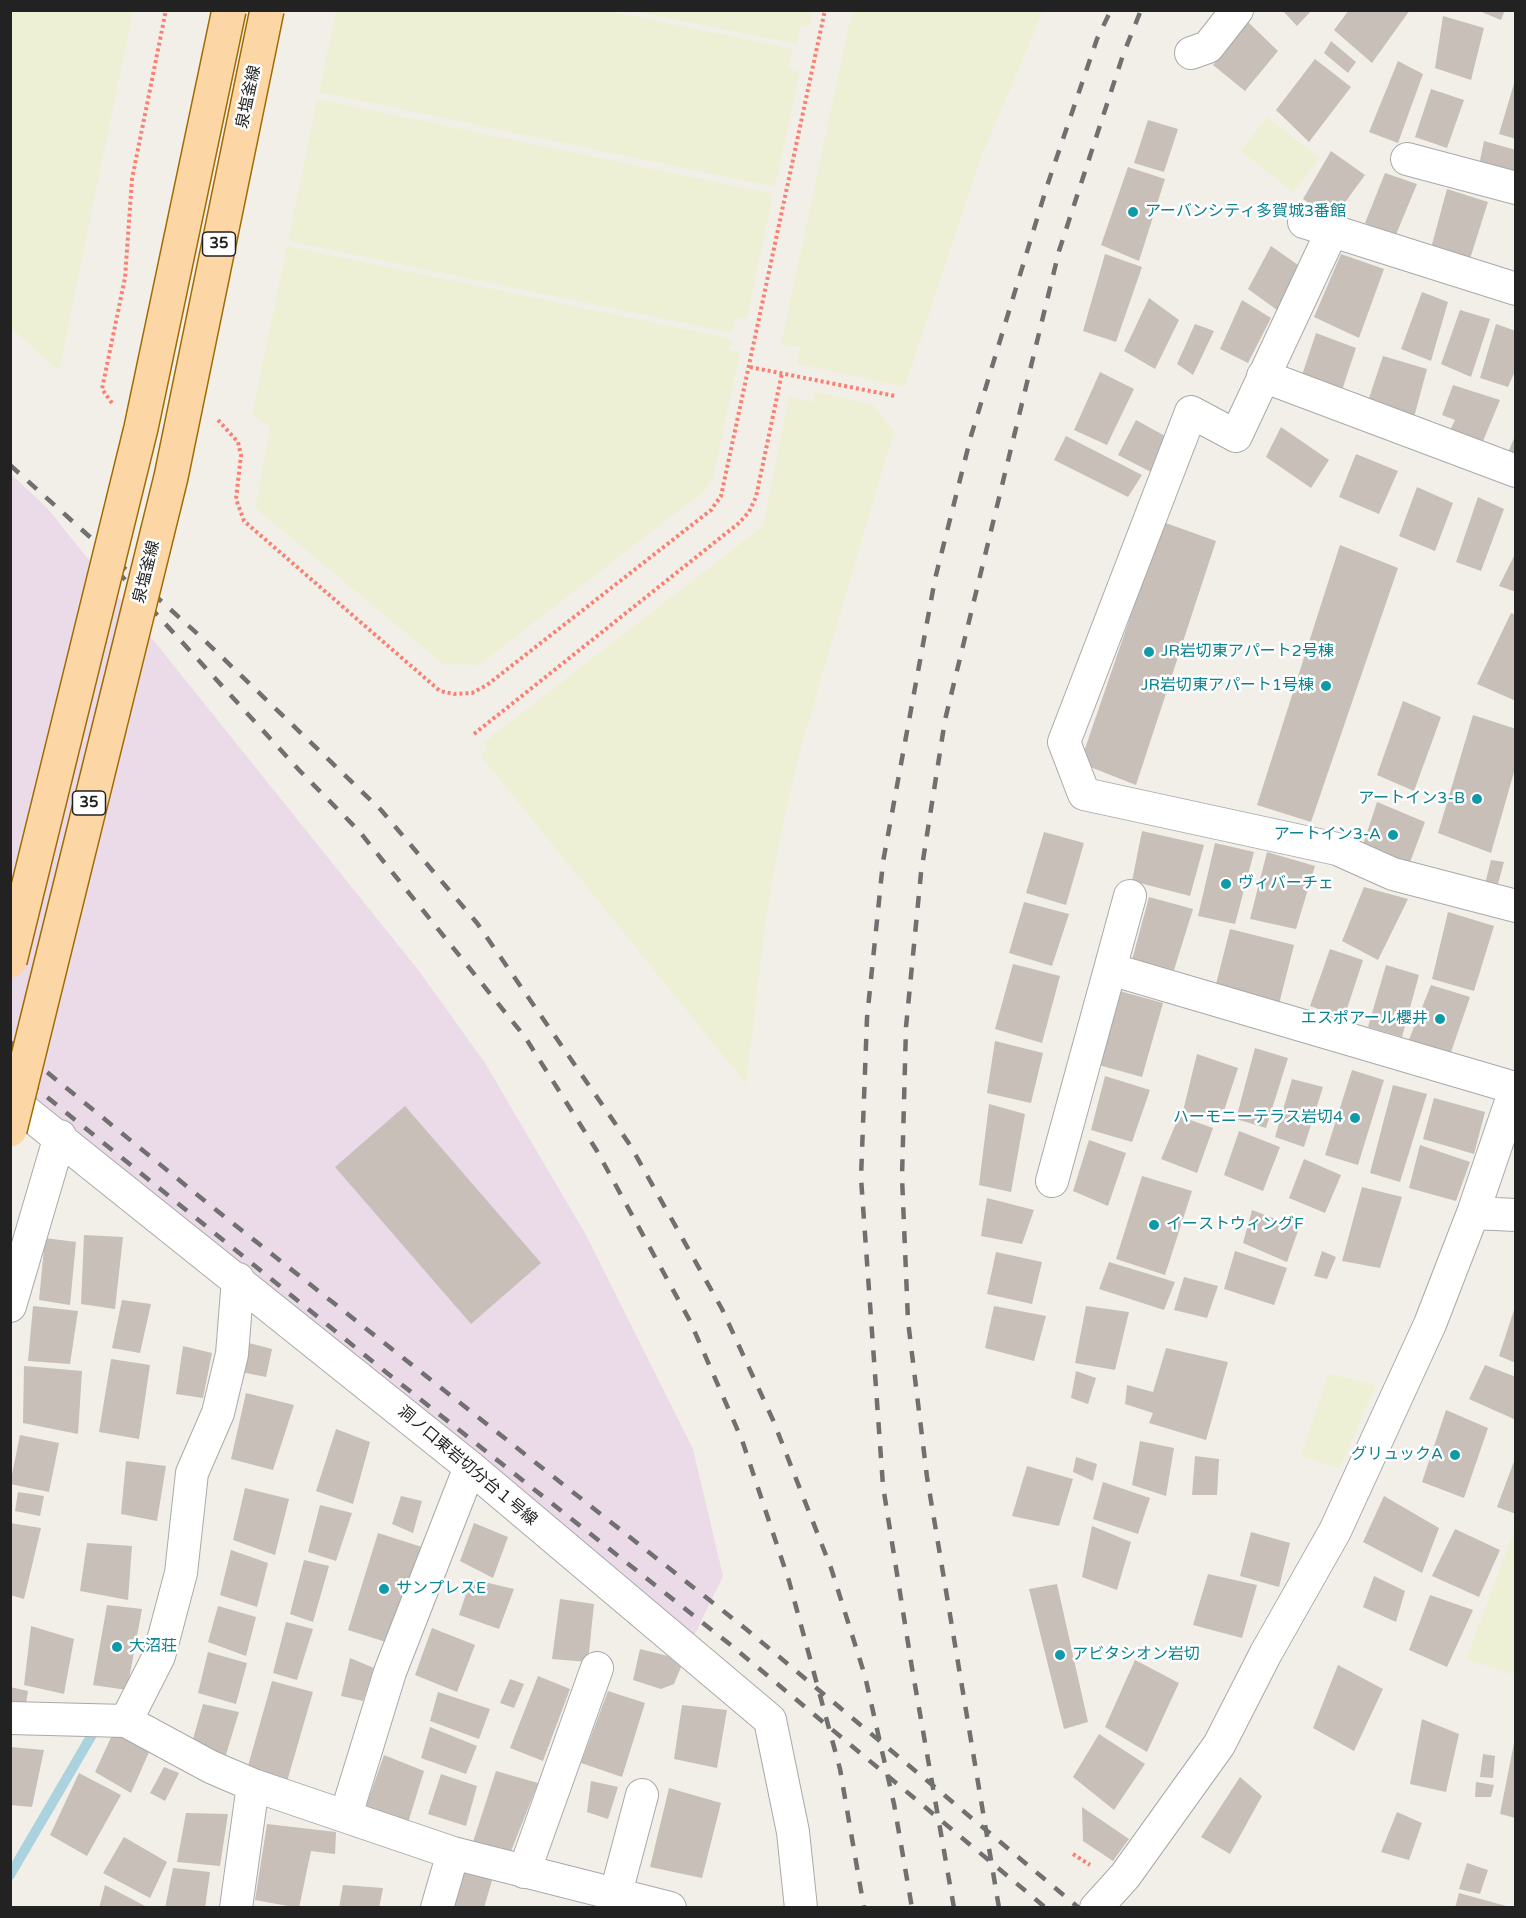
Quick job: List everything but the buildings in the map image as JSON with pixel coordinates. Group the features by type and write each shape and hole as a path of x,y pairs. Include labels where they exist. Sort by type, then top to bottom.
{"main road":[{"name":"35","path":"10,961 141,428 228,10"},
{"name":"泉塩釜線","path":"10,1130 171,477 267,10"}],"street":[{"path":"1191,53 1208,47 1237,10"},
{"path":"1407,159 1515,188"},
{"path":"1515,289 1318,226 1263,376 1236,436 1191,412 1064,742 1084,794 1337,849 1393,874 1515,906"},
{"path":"1263,376 1515,471"},
{"path":"1052,1181 1130,896"},
{"path":"1109,1904 1125,1876 1219,1745 1266,1653 1335,1531 1430,1324 1473,1213 1515,1087 1110,969"},
{"name":"洞ノ口東岩切分台１号線","path":"10,1099 60,1136 471,1467 770,1720 793,1832 801,1908"},
{"path":"10,1306 60,1136"},
{"path":"1473,1213 1515,1215"},
{"path":"126,1721 159,1656 182,1573 192,1473 218,1413 232,1354 238,1279"},
{"path":"346,1815 390,1672 471,1467"},
{"path":"524,1872 597,1668"},
{"path":"10,1718 126,1721 212,1767 253,1785 453,1853 670,1908"},
{"path":"236,1908 253,1785"},
{"path":"616,1893 642,1796"},
{"path":"437,1908 453,1853"}],"path":[{"path":"118,407 108,400 102,389 125,278 132,179 166,10"},
{"path":"218,420 238,442 241,454 236,499 244,521 440,691 454,694 472,693 487,685 711,510 721,496 728,472 825,10"},
{"path":"750,367 895,396"},
{"path":"474,734 739,523 749,512 756,496 782,373"}],"shaded area":[{"path":"10,473 48,509 419,971 485,1063 586,1235 693,1449 723,1576 694,1636 11,1087"}],"green space":[{"path":"11,10 133,11 59,371 11,328"},
{"path":"336,10 609,11 793,49 788,69 800,72 775,187 319,92"},
{"path":"633,11 812,11 809,26 801,25 797,44"},
{"path":"852,11 1043,11 981,158 905,387 797,364 800,348 781,344"},
{"path":"317,99 773,194 747,319 736,317 732,333 288,241"},
{"path":"1267,117 1320,158 1293,192 1241,151"},
{"path":"287,246 732,339 729,350 740,352 713,479 703,492 479,665 443,664 255,508 270,427 252,415"},
{"path":"815,392 872,404 894,431 801,747 782,828 767,911 746,1084 480,755 488,749 484,742 763,526 789,396 812,402"},
{"path":"1328,1374 1376,1385 1339,1469 1301,1456"},
{"path":"1515,1528 1515,1675 1466,1659"}],"waterway":[{"path":"10,1875 96,1728"}],"railway":[{"path":"954,1908 883,1486 861,1178 867,1018 883,862 935,579 971,436 1047,186 1097,39 1111,10"},
{"path":"999,1908 927,1477 908,1321 902,1177 906,1027 921,873 945,720 1059,251 1123,55 1141,10"},
{"path":"10,465 201,637 381,810 477,923 630,1145 722,1309 773,1420 831,1568 865,1676 894,1804 912,1908"},
{"path":"117,571 299,770 359,831 525,1037 597,1151 690,1321 742,1440 789,1581 840,1769 864,1908"},
{"path":"10,1042 211,1206 746,1629 1079,1908"},
{"path":"10,1067 377,1365 732,1646 1046,1908"}],"place":[{"name":"アーバンシティ多賀城3番館","path":"1133,212"},
{"name":"JR岩切東アパート2号棟","path":"1149,652"},
{"name":"JR岩切東アパート1号棟","path":"1326,686"},
{"name":"アートイン3-B","path":"1477,799"},
{"name":"アートイン3-A","path":"1393,835"},
{"name":"ヴィバーチェ","path":"1226,884"},
{"name":"エスポアール櫻井","path":"1440,1019"},
{"name":"ハーモニーテラス岩切4","path":"1355,1118"},
{"name":"イーストウィングF","path":"1154,1225"},
{"name":"グリュックA","path":"1455,1455"},
{"name":"サンプレスE","path":"384,1589"},
{"name":"大沼荘","path":"117,1647"},
{"name":"アビタシオン岩切","path":"1060,1655"}]}
